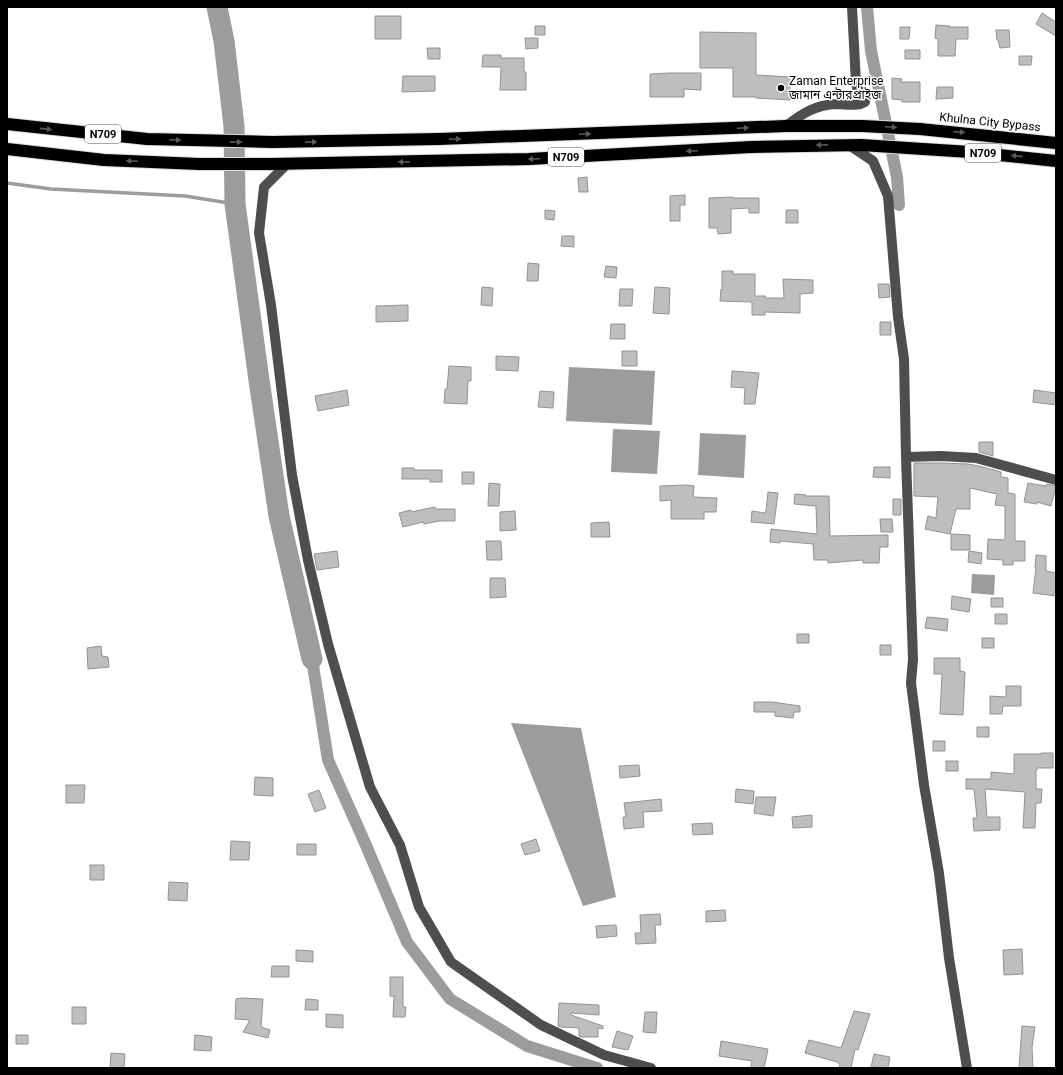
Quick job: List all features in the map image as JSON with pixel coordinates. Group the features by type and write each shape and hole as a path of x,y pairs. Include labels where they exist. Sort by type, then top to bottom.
{"highway":[{"name":"N709","path":"7,124 147,138 200,141 272,142 439,139 786,126"},
{"name":"Khulna City Bypass","path":"786,126 862,126 920,129 1056,142"},
{"name":"N709","path":"7,149 104,160 199,164 287,164 529,159 751,147 855,145 1005,155 1056,161"}],"street":[{"path":"786,126 804,112 821,106 836,104 858,105 865,102 865,97 857,88 856,83 852,7"},
{"path":"855,145 873,161 888,196 898,317 904,359 913,659 910,683 924,785 939,873 949,958 967,1068"},
{"path":"287,164 264,188 259,233 271,305 292,475 308,560 328,644 370,787 400,845 419,907 451,962 542,1025 604,1055 651,1068"},
{"path":"906,457 941,456 976,458 1056,480"}],"shaded area":[{"path":"569,367 655,371 652,425 566,421"},
{"path":"613,429 660,431 657,474 611,472"},
{"path":"700,433 746,435 744,478 698,475"},
{"path":"972,574 995,575 994,595 971,593"},
{"path":"511,723 581,728 616,897 583,906"}],"building":[{"path":"1042,13 1056,22 1056,36 1036,24"},
{"path":"375,16 401,16 401,39 375,39"},
{"path":"936,25 968,27 968,39 956,39 955,56 938,56 938,39 935,38"},
{"path":"535,26 545,26 545,35 535,35"},
{"path":"900,27 910,27 909,39 900,39"},
{"path":"996,30 1009,30 1010,47 1000,48"},
{"path":"700,32 756,33 756,75 790,77 790,100 756,97 733,97 733,68 700,68"},
{"path":"525,38 538,38 538,48 526,49"},
{"path":"427,48 440,48 440,59 428,59"},
{"path":"905,50 920,50 920,59 905,59"},
{"path":"483,55 501,55 501,58 524,58 526,90 500,90 501,67 482,67"},
{"path":"1019,56 1032,56 1031,65 1019,65"},
{"path":"701,73 701,90 684,89 684,97 650,97 650,74"},
{"path":"403,76 435,76 435,91 402,92"},
{"path":"892,78 902,79 901,82 920,82 920,102 902,102 902,100 892,99"},
{"path":"937,87 953,87 953,98 936,99"},
{"path":"587,177 588,192 579,192 578,178"},
{"path":"685,195 685,205 680,205 680,221 670,221 670,196"},
{"path":"709,198 759,198 759,213 749,213 749,208 731,209 731,233 718,234 717,228 709,228"},
{"path":"545,210 555,211 554,220 545,219"},
{"path":"786,210 798,210 798,223 786,223"},
{"path":"562,236 574,236 574,247 561,246"},
{"path":"528,263 539,264 538,281 527,281"},
{"path":"606,266 617,267 616,278 604,277"},
{"path":"722,271 733,271 733,274 755,274 755,296 766,296 765,298 784,298 783,279 813,280 813,293 800,294 800,313 765,312 765,315 752,315 752,302 720,301 721,289 722,290"},
{"path":"878,284 889,284 890,297 879,298"},
{"path":"482,287 493,288 492,306 481,305"},
{"path":"655,287 670,288 669,314 653,313"},
{"path":"620,289 633,289 632,306 619,306"},
{"path":"408,305 408,321 376,322 376,306"},
{"path":"880,322 891,322 891,335 880,335"},
{"path":"611,324 625,324 625,339 610,339"},
{"path":"622,351 637,351 637,366 622,366"},
{"path":"496,356 519,357 518,371 496,370"},
{"path":"449,366 471,367 471,381 468,381 467,404 444,403"},
{"path":"732,371 759,373 755,404 744,404 745,388 731,387"},
{"path":"347,390 349,405 318,411 315,396"},
{"path":"1034,390 1056,393 1056,405 1033,402"},
{"path":"540,391 554,392 553,408 538,407"},
{"path":"979,442 993,442 993,456 979,452"},
{"path":"914,463 968,464 1001,472 1001,477 1008,478 1008,493 1015,494 1015,541 1025,541 1025,561 1013,561 1013,565 1003,565 1003,560 987,559 988,539 1005,540 1005,506 995,505 997,494 970,488 970,509 956,509 950,534 925,529 928,516 936,518 938,497 914,496"},
{"path":"874,467 890,467 890,478 873,477"},
{"path":"402,468 414,468 414,470 442,470 442,482 430,482 430,479 402,479"},
{"path":"462,472 474,472 474,484 462,484"},
{"path":"489,483 500,484 499,506 488,506"},
{"path":"1028,483 1056,486 1051,506 1037,502 1037,504 1024,502"},
{"path":"660,486 694,486 693,497 717,498 716,512 704,512 704,519 671,519 671,500 660,501"},
{"path":"768,492 778,493 774,524 751,522 752,511 765,513"},
{"path":"795,494 806,495 805,496 829,496 830,536 888,535 888,547 880,547 879,563 863,563 863,560 828,563 828,560 814,560 813,544 780,541 780,543 770,542 771,529 817,534 816,506 794,504"},
{"path":"893,499 901,499 901,515 893,515"},
{"path":"435,507 435,509 455,509 455,521 439,521 424,524 423,522 403,527 399,513"},
{"path":"515,511 516,530 500,531 500,512"},
{"path":"880,519 892,519 893,532 881,532"},
{"path":"609,522 610,537 591,537 591,523"},
{"path":"951,534 970,535 970,550 951,550"},
{"path":"486,541 501,541 502,560 487,560"},
{"path":"337,551 339,567 317,570 314,554"},
{"path":"969,551 982,553 981,564 968,562"},
{"path":"1036,555 1046,556 1046,571 1056,573 1056,596 1033,593"},
{"path":"490,578 505,578 506,597 490,598"},
{"path":"952,596 971,599 969,612 951,609"},
{"path":"991,598 1003,598 1003,607 991,607"},
{"path":"995,614 1007,614 1007,624 995,624"},
{"path":"927,617 948,619 947,631 925,628"},
{"path":"797,634 809,634 809,643 797,643"},
{"path":"982,638 994,638 994,648 982,648"},
{"path":"880,645 891,645 891,655 880,655"},
{"path":"101,646 102,656 108,657 109,667 88,669 87,648"},
{"path":"934,658 960,658 960,671 965,672 963,715 940,714 942,674 934,674"},
{"path":"1006,686 1021,686 1021,706 1003,706 1002,714 990,714 990,696 1006,697"},
{"path":"754,702 772,702 800,706 800,712 794,712 793,718 775,716 775,712 754,712"},
{"path":"977,727 989,727 989,737 977,737"},
{"path":"933,741 945,741 945,751 933,751"},
{"path":"1053,753 1053,768 1037,768 1036,770 1036,789 1042,789 1041,803 1036,803 1035,828 1023,828 1025,792 985,789 987,817 1000,817 1000,830 974,831 973,818 977,818 974,789 966,789 966,779 991,779 991,772 1014,774 1014,754"},
{"path":"946,761 958,761 958,771 946,771"},
{"path":"639,765 640,776 620,778 619,766"},
{"path":"255,777 273,778 273,796 254,795"},
{"path":"66,785 85,785 84,803 66,803"},
{"path":"736,789 754,791 753,804 735,802"},
{"path":"319,790 326,808 315,812 308,794"},
{"path":"756,797 776,797 773,816 754,813"},
{"path":"661,799 662,811 643,812 644,827 624,829 623,817 626,817 624,803"},
{"path":"812,815 812,827 793,828 792,817"},
{"path":"712,823 713,834 693,835 692,824"},
{"path":"536,839 540,851 525,855 521,844"},
{"path":"231,841 250,842 249,860 230,860"},
{"path":"297,844 316,844 316,855 297,855"},
{"path":"90,865 104,865 104,880 90,880"},
{"path":"169,882 188,883 187,901 168,900"},
{"path":"725,910 726,921 706,922 706,911"},
{"path":"660,914 661,925 655,925 656,943 636,944 635,933 641,933 640,915"},
{"path":"616,925 617,936 597,938 596,926"},
{"path":"1022,949 1023,974 1004,975 1003,950"},
{"path":"296,950 313,951 313,962 296,961"},
{"path":"272,966 289,966 289,977 271,977"},
{"path":"390,977 403,977 403,1007 406,1007 405,1017 393,1017 394,996 390,996"},
{"path":"236,999 263,999 261,1027 270,1030 268,1038 243,1032 250,1020 235,1019"},
{"path":"306,999 318,1000 318,1010 305,1010"},
{"path":"559,1003 599,1005 599,1015 571,1013 571,1015 603,1026 603,1029 598,1028 598,1037 580,1037 579,1028 558,1026"},
{"path":"72,1007 86,1007 86,1024 72,1024"},
{"path":"854,1011 870,1014 858,1050 855,1049 851,1068 839,1068 840,1064 837,1062 805,1053 809,1040 841,1048"},
{"path":"645,1012 657,1012 656,1033 643,1032"},
{"path":"326,1014 343,1015 343,1028 326,1027"},
{"path":"1022,1026 1035,1027 1032,1047 1033,1068 1019,1068"},
{"path":"617,1031 633,1036 628,1050 612,1047"},
{"path":"16,1035 28,1035 28,1044 16,1044"},
{"path":"195,1035 212,1037 211,1051 194,1050"},
{"path":"721,1041 768,1049 764,1068 751,1068 752,1061 719,1056"},
{"path":"111,1053 125,1054 124,1068 110,1068"},
{"path":"874,1054 890,1057 888,1068 871,1067"}],"waterway":[{"path":"217,7 224,41 234,126 235,204 259,380 279,516 312,659"},
{"path":"867,7 871,51 897,177 899,205"},
{"path":"7,183 51,189 185,196 235,204"},
{"path":"312,659 328,760 407,942 450,999 527,1046 597,1068"}],"place":[{"name":"Zaman Enterprise জামান এন্টারপ্রাইজ","path":"781,88"}]}
